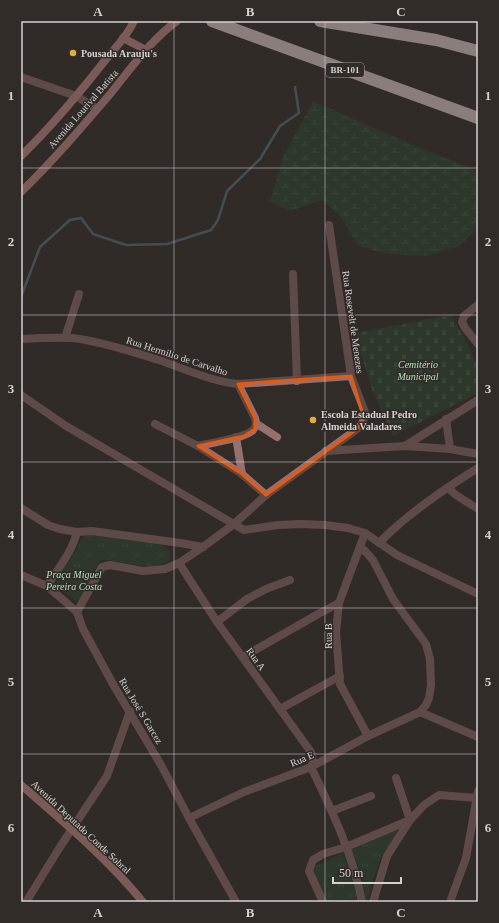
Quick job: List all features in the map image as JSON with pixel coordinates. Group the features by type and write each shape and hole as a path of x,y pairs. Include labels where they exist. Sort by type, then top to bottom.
{"highway":[{"name":"BR-101","path":"212,21 478,118"},
{"path":"320,21 436,40 478,51"}],"main road":[{"name":"Avenida Lourival Batista","path":"21,156 44,133 76,96 123,38 134,21"},
{"name":"Avenida Lourival Batista","path":"21,192 47,166 146,50 177,21"},
{"path":"123,38 146,50"},
{"name":"Avenida Deputado Conde Sobral","path":"21,785 72,829 128,883 143,902"}],"street":[{"path":"21,77 76,96 97,109"},
{"name":"Rua Rosevelt de Menezes","path":"203,547 234,524 266,495 362,424 365,412 351,376 329,225"},
{"path":"293,274 297,381"},
{"path":"65,338 79,294"},
{"path":"478,305 464,316 462,322 478,344"},
{"name":"Rua Hermilio de Carvalho","path":"21,339 73,338 121,348 160,360 209,378 238,384 351,376"},
{"path":"198,446 244,436 255,428 255,418 238,384"},
{"path":"21,395 66,426 244,530 278,525 301,524 348,528 365,533 411,563 478,594"},
{"path":"405,446 478,400"},
{"path":"446,420 450,449"},
{"path":"155,424 198,446 242,474 266,495"},
{"path":"256,424 277,437"},
{"path":"236,438 242,474"},
{"path":"325,451 405,446 450,449 478,454"},
{"path":"379,543 394,527 478,468"},
{"path":"448,488 478,509"},
{"path":"21,508 48,525 60,529 77,532 92,531 203,547"},
{"path":"47,586 66,557 75,540 77,532"},
{"name":"Rua B","path":"365,533 340,603 336,632 340,684 368,736"},
{"path":"21,575 47,586 77,612 102,567 110,565 143,571 165,569 179,563 203,547"},
{"path":"360,547 373,560 394,599 428,649 431,685 429,698 426,705 420,712 478,737"},
{"name":"Rua A","path":"179,563 217,622 311,752 313,761 311,767 332,812 346,847 357,878 362,902"},
{"path":"217,622 247,599 266,589 290,580"},
{"path":"243,657 340,603"},
{"name":"Rua José S Garcez","path":"77,612 83,629 161,765 236,902"},
{"path":"280,709 340,676"},
{"path":"26,902 107,776 130,711"},
{"name":"Rua E","path":"189,818 244,792 311,767 368,736 420,712"},
{"path":"396,778 410,820"},
{"path":"373,902 387,856 410,820 424,805 439,795 477,794 466,858 450,902"},
{"path":"332,812 371,796"},
{"path":"323,902 309,871 313,860 317,857 346,847 410,820"}],"highlighted area":[{"path":"351,376 364,418 357,429 266,495 242,474 198,446 244,436 255,429 255,418 238,384"}],"green space":[{"path":"313,101 415,146 478,171 478,228 459,246 427,256 387,254 358,246 341,217 323,200 290,211 270,202 283,157"},
{"name":"Cemitério Municipal","path":"451,315 468,345 478,368 478,393 393,436 372,390 355,333"},
{"name":"Praça Miguel Pereira Costa","path":"88,534 162,545 170,552 169,561 153,566 144,566 100,560 80,600 76,601 55,585 83,537"},
{"path":"403,823 396,837 383,853 366,902 361,876 351,849"},
{"path":"343,853 354,881 357,902 326,902 314,875 316,866"}],"waterway":[{"path":"21,297 40,247 70,220 81,218 93,234 126,245 167,244 211,230 218,220 227,191 260,159 280,126 299,113 295,87"}],"place":[{"name":"Pousada Arauju's","path":"73,53"},
{"name":"Escola Estadual Pedro Almeida Valadares","path":"313,420"}]}
